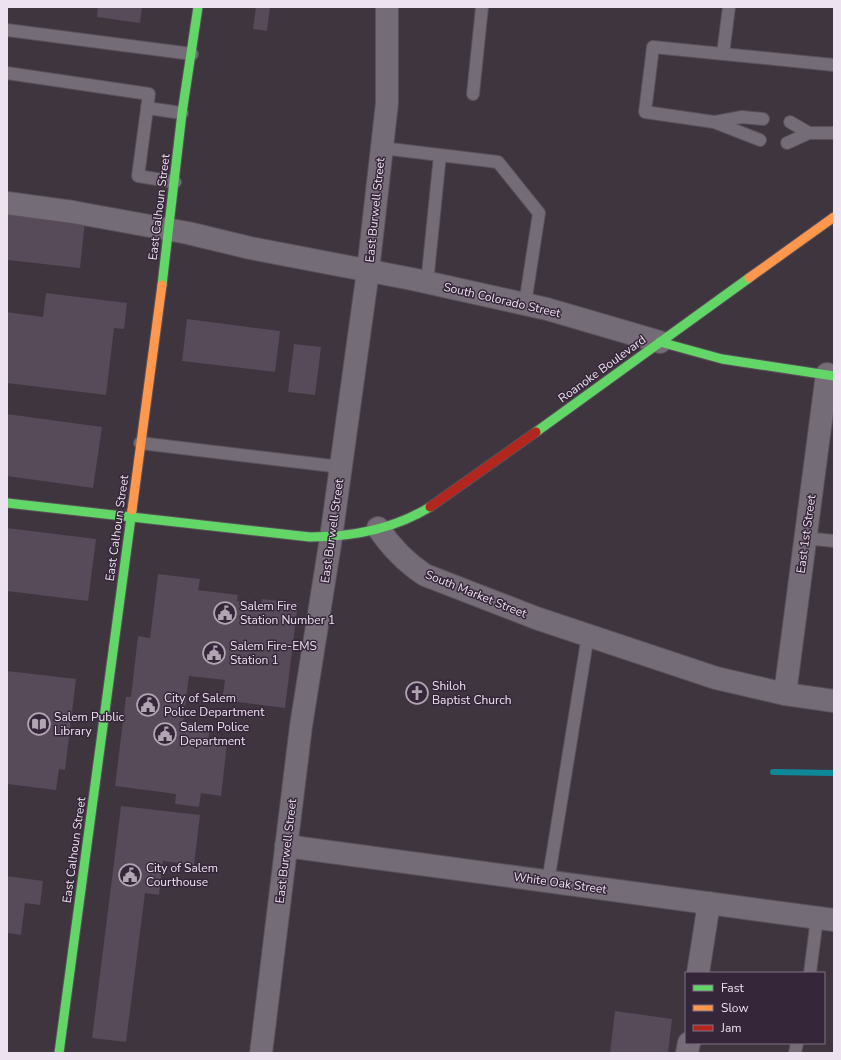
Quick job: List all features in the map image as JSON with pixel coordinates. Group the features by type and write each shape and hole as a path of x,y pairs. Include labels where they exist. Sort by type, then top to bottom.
{"street":[{"name":"East Calhoun Street","path":"59,1053 175,182 182,113 198,7"},
{"name":"East Burwell Street","path":"261,1053 302,726 331,538 368,271 387,103 387,7"},
{"name":"South Colorado Street","path":"7,203 73,212 427,282 525,304 722,359 830,375"},
{"name":"Roanoke Boulevard","path":"378,528 412,517 460,486 834,217"},
{"name":"East 1st Street","path":"785,694 805,538 830,375"},
{"path":"7,504 310,537 331,538 378,528"},
{"name":"South Market Street","path":"378,528 388,544 409,564 425,575 536,618 716,678 785,694 834,701"},
{"name":"White Oak Street","path":"286,846 825,919"},
{"path":"698,972 709,903"}],"lane":[{"path":"473,94 482,7"},
{"path":"723,54 729,7"},
{"path":"7,30 192,54"},
{"path":"760,140 714,122 645,112 653,47 834,65"},
{"path":"7,73 149,94 138,176 175,182"},
{"path":"147,108 182,113"},
{"path":"714,122 742,117 762,123"},
{"path":"789,127 809,133 834,133"},
{"path":"787,143 809,133"},
{"path":"382,148 498,162 539,213 525,304"},
{"path":"427,282 440,155"},
{"path":"140,442 341,467"},
{"path":"805,538 834,541"},
{"path":"548,882 588,635"},
{"path":"810,972 825,919"}],"building":[{"path":"98,7 142,7 140,23 97,17"},
{"path":"256,7 270,7 267,31 253,29"},
{"path":"7,211 85,221 80,268 7,260"},
{"path":"46,293 127,303 124,329 114,328 106,395 7,383 7,312 43,317"},
{"path":"187,319 280,331 275,372 182,361"},
{"path":"294,344 321,347 315,395 288,392"},
{"path":"7,414 102,427 93,488 7,476"},
{"path":"7,528 96,539 88,601 7,591"},
{"path":"158,574 200,579 198,590 238,595 237,601 261,604 262,599 298,603 285,708 222,700 225,680 189,676 183,722 210,726 208,742 227,744 221,796 201,793 199,807 175,804 176,794 115,786 126,697 131,697 138,636 150,638"},
{"name":"Salem Public Library","path":"7,671 76,679 65,770 59,769 56,790 7,784"},
{"path":"121,806 200,815 194,865 163,861 159,895 145,893 126,1042 92,1038"},
{"path":"7,876 43,881 40,905 25,903 21,935 7,933"},
{"path":"615,1011 672,1019 668,1053 610,1053"}],"waterway":[{"path":"773,772 834,773"}],"traffic: fast":[{"path":"162,285 182,113 198,7"},
{"path":"536,432 749,278"},
{"path":"660,342 722,359 834,376"},
{"path":"7,503 310,537 325,537 372,530 402,521 430,507"},
{"path":"59,1053 132,510"}],"traffic: slow":[{"path":"749,278 834,217"},
{"path":"132,510 162,285"}],"traffic: jam":[{"path":"430,507 536,432"}],"place":[{"name":"Salem Fire Station Number 1","path":"225,613"},
{"name":"Salem Fire-EMS Station 1","path":"214,653"},
{"name":"Shiloh Baptist Church","path":"417,693"},
{"name":"City of Salem Police Department","path":"148,705"},
{"name":"Salem Public Library","path":"39,724"},
{"name":"Salem Police Department","path":"165,734"},
{"name":"City of Salem Courthouse","path":"130,875"}]}
